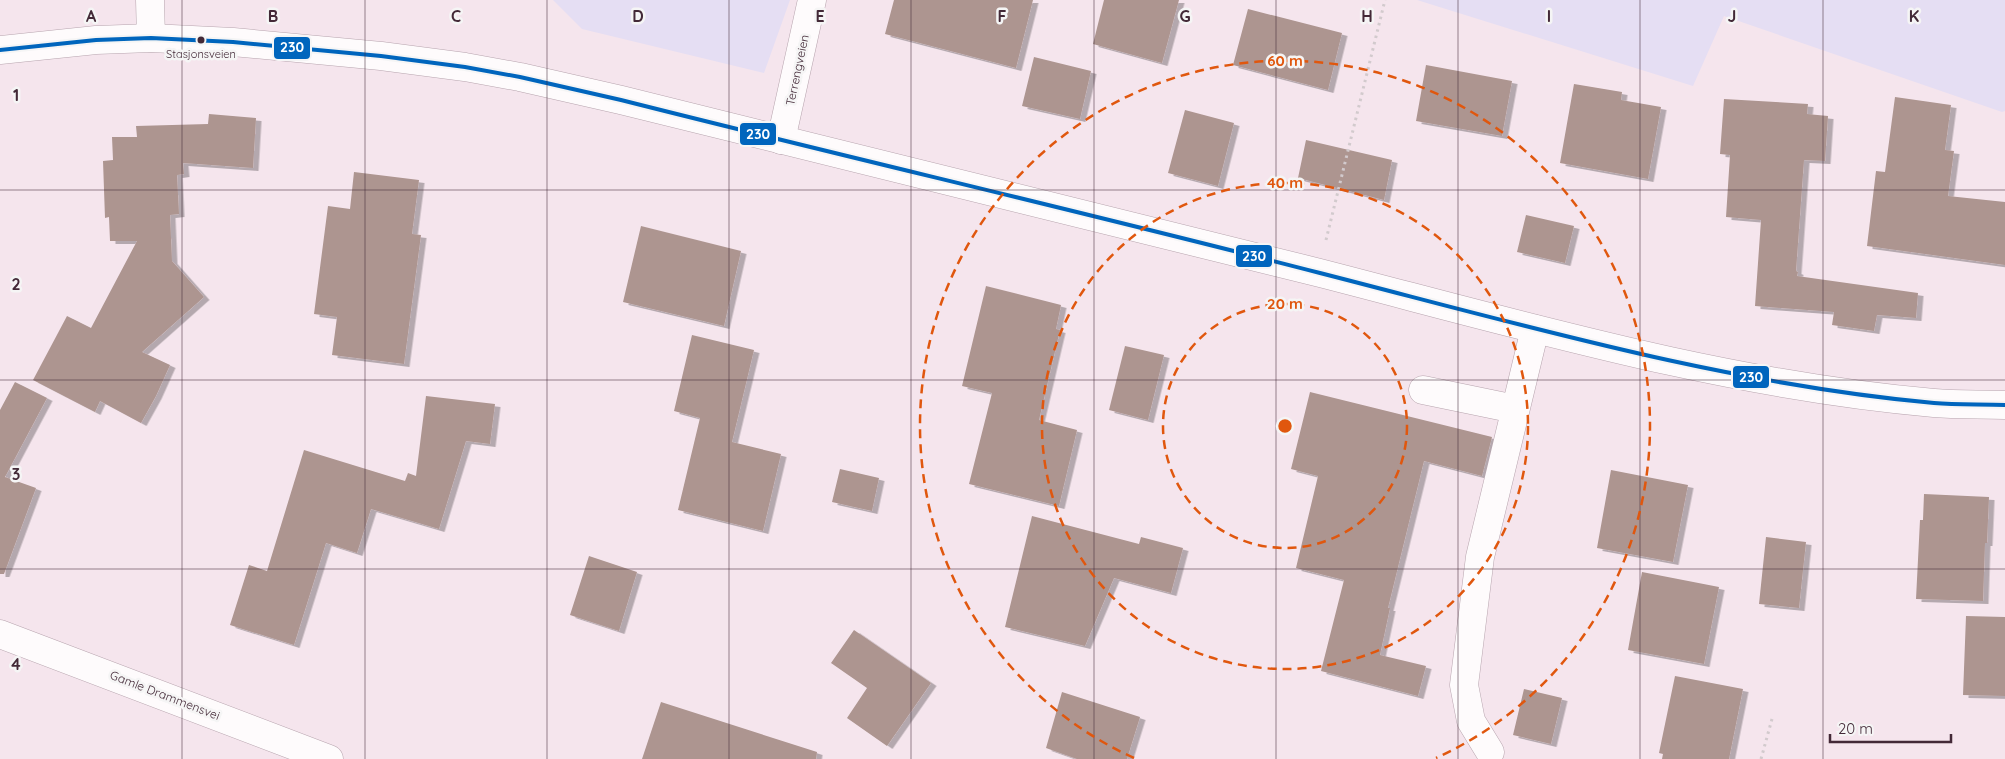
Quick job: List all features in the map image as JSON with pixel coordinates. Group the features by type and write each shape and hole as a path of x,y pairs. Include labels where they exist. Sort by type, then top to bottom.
{"main road":[{"path":"150,0 151,38"},
{"name":"Terrengveien","path":"781,140 812,0"},
{"path":"0,50 96,40 151,38 233,42 381,56 465,67 520,77 621,100 1318,273 1535,329 1723,372 1858,394 1936,403 2005,405"},
{"path":"1490,752 1471,721 1464,685 1480,557 1535,329"},
{"path":"1423,390 1515,409"},
{"name":"Gamle Drammensvei","path":"0,634 330,759"}],"path":[{"path":"1318,273 1385,0"},
{"path":"1761,759 1772,719"}],"shaded area":[{"path":"553,0 790,0 764,73 582,29"},
{"path":"1417,0 2005,0 2005,111 2002,112 1724,16 1693,86"}],"building":[{"path":"894,0 1033,0 1016,68 885,34"},
{"path":"1104,0 1179,0 1162,63 1093,44"},
{"path":"1248,9 1342,33 1328,90 1233,65"},
{"path":"1034,57 1091,71 1080,119 1022,106"},
{"path":"1426,65 1512,81 1502,136 1416,121"},
{"path":"1574,84 1622,92 1621,100 1661,107 1648,179 1560,163"},
{"path":"1895,97 1951,105 1945,150 1954,151 1948,196 2005,202 2005,265 1867,246 1876,171 1885,172"},
{"path":"1724,99 1808,104 1807,114 1828,116 1825,161 1804,160 1797,276 1918,293 1916,318 1877,315 1874,331 1832,325 1834,312 1755,306 1761,220 1726,217 1730,155 1720,154"},
{"path":"1185,110 1234,123 1218,186 1168,173"},
{"path":"209,114 256,118 253,168 183,163 184,174 177,175 179,214 170,215 172,261 204,297 142,352 170,365 141,423 100,401 95,412 33,380 67,316 91,328 137,241 110,241 109,217 105,218 103,161 113,160 112,137 137,137 136,126 208,124"},
{"path":"1306,140 1392,160 1384,200 1298,178"},
{"path":"354,172 419,180 412,234 421,235 404,364 332,355 337,317 314,314 328,206 350,209"},
{"path":"1526,215 1574,226 1565,263 1517,252"},
{"path":"641,226 741,251 724,326 623,302"},
{"path":"986,286 1061,305 1056,329 1060,330 1039,420 1077,430 1059,506 969,484 992,393 962,386"},
{"path":"692,335 754,350 732,442 781,454 763,531 678,510 700,418 674,411"},
{"path":"1125,346 1164,355 1148,420 1109,410"},
{"path":"15,382 47,398 5,477 36,488 4,574 0,574 0,410"},
{"path":"1310,392 1492,437 1482,476 1424,461 1388,608 1390,608 1380,655 1426,666 1418,696 1321,671 1344,580 1296,568 1318,476 1291,469"},
{"path":"426,396 495,404 490,444 466,441 439,529 371,509 357,553 326,543 294,645 230,625 249,565 267,571 304,450 405,481 408,473 416,476"},
{"path":"840,469 879,478 872,511 832,502"},
{"path":"1611,470 1688,485 1673,562 1597,548"},
{"path":"1924,494 1989,497 1983,601 1916,599 1920,520 1923,520"},
{"path":"1032,516 1139,544 1141,537 1183,548 1171,593 1114,578 1085,646 1005,627"},
{"path":"1766,537 1806,542 1799,608 1759,604"},
{"path":"589,556 637,572 619,631 570,615"},
{"path":"1642,572 1719,587 1704,664 1628,650"},
{"path":"1966,616 2005,617 2005,696 1963,695"},
{"path":"854,630 931,683 887,746 847,718 867,688 831,663"},
{"path":"1675,676 1743,689 1729,759 1662,759 1663,754 1659,753"},
{"path":"1524,689 1562,698 1551,744 1513,735"},
{"path":"1062,692 1140,717 1127,759 1077,759 1046,748"},
{"path":"661,702 817,752 816,759 642,759"}],"transit line":[{"name":"230","path":"0,50 96,40 151,38 233,42 381,56 465,67 520,77 621,100 1058,207 1548,332 1701,367 1778,382 1856,394 1934,403 2005,405"}],"place":[{"name":"Stasjonsveien","path":"201,40"}]}
